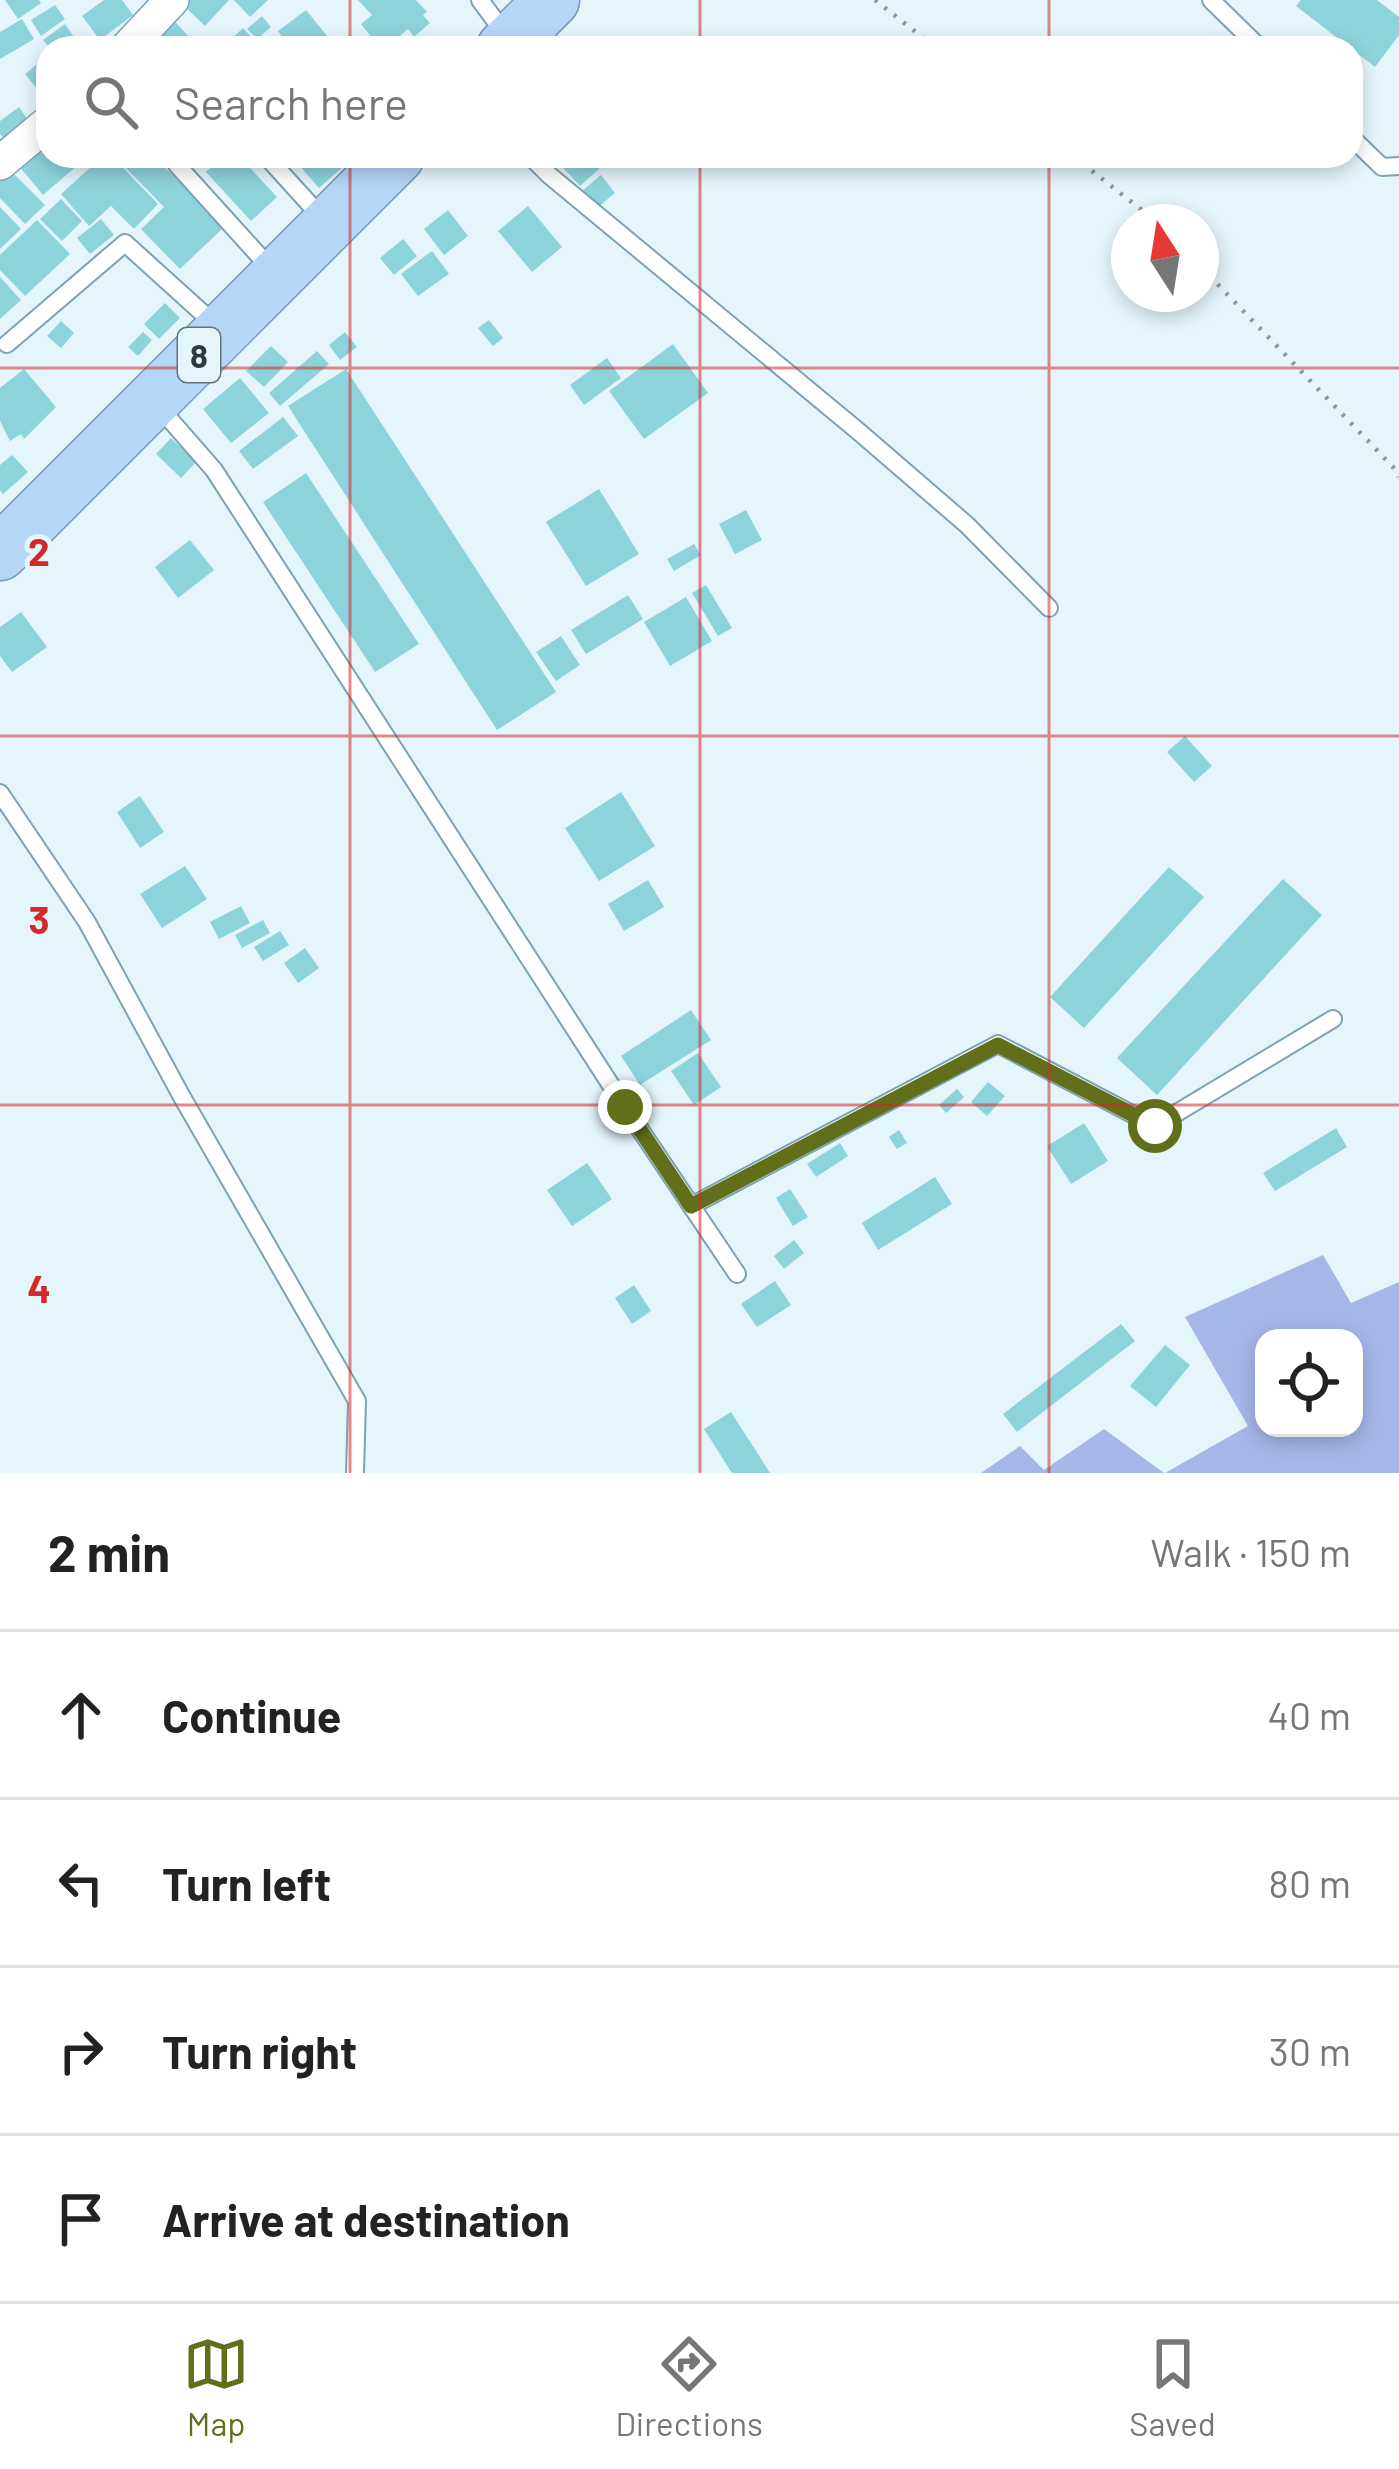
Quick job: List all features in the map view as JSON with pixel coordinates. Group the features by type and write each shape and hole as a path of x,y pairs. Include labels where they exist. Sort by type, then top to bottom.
{"highway":[{"path":"498,30 552,0"},
{"name":"8","path":"0,553 385,168"}],"street":[{"path":"139,36 172,0"},
{"path":"0,163 36,133"}],"lane":[{"path":"1211,0 1248,36"},
{"path":"1363,149 1382,167 1399,166"},
{"path":"180,168 277,277"},
{"path":"277,168 328,225"},
{"path":"542,168 968,526 1049,608"},
{"path":"7,344 125,243 223,331"},
{"path":"153,400 214,470 737,1274"},
{"path":"0,793 87,922 357,1401 355,1473"},
{"path":"691,1206 998,1045 1155,1126 1333,1019"}],"path":[{"path":"874,0 920,36"},
{"path":"1088,168 1133,204"},
{"path":"1219,286 1399,477"}],"water":[{"path":"1323,1255 1351,1303 1399,1282 1399,1473 1165,1473 1248,1426 1185,1317"},
{"path":"1104,1429 1164,1473 981,1473 1020,1446 1044,1470"}],"building":[{"path":"5,0 39,0 41,3 18,19"},
{"path":"104,0 122,0 133,15 105,36 97,36 82,16"},
{"path":"187,0 229,0 205,26 183,5"},
{"path":"234,0 268,0 250,17"},
{"path":"358,0 416,0 430,23 415,36 408,29 400,36 370,36 361,24 372,15"},
{"path":"1301,0 1377,0 1399,17 1399,35 1375,67 1363,58 1363,36 1335,36 1296,6"},
{"path":"55,5 65,19 41,36 31,20"},
{"path":"306,10 327,36 282,36 278,31"},
{"path":"168,14 188,36 143,36"},
{"path":"262,16 271,27 260,36 247,29"},
{"path":"22,19 34,39 0,59 0,32"},
{"path":"65,24 73,36 48,36"},
{"path":"36,65 36,87 25,74"},
{"path":"19,107 33,127 9,145 0,134 0,121"},
{"path":"36,142 36,168 74,168 43,195 14,160"},
{"path":"90,168 124,168 158,204 134,229 111,206 89,226 61,194"},
{"path":"126,168 166,168 223,228 180,269 141,229 164,207"},
{"path":"250,168 277,197 251,221 206,172"},
{"path":"302,168 342,168 319,188"},
{"path":"563,168 600,168 580,186"},
{"path":"10,170 45,205 25,224 0,198 0,180"},
{"path":"601,175 615,193 597,208 582,191"},
{"path":"61,199 82,221 62,241 40,219"},
{"path":"528,206 562,247 532,272 498,231"},
{"path":"0,207 21,229 0,249"},
{"path":"448,210 468,236 444,255 424,229"},
{"path":"101,219 114,235 90,254 77,238"},
{"path":"37,220 70,254 25,296 0,270 0,255"},
{"path":"403,239 417,256 394,275 380,258"},
{"path":"432,251 449,274 418,296 401,274"},
{"path":"0,277 21,300 0,319"},
{"path":"165,303 180,318 159,339 144,324"},
{"path":"489,320 503,338 493,346 478,328"},
{"path":"61,321 74,333 61,348 47,336"},
{"path":"143,332 152,340 138,356 128,347"},
{"path":"345,332 357,347 340,360 329,345"},
{"path":"673,344 708,393 644,439 609,391"},
{"path":"271,346 288,362 264,387 246,371"},
{"path":"317,351 329,364 280,406 269,393"},
{"path":"607,358 621,378 584,405 570,385"},
{"path":"24,369 56,407 24,439 21,434 10,441 0,421 0,388"},
{"path":"346,369 556,692 497,730 288,406"},
{"path":"240,378 269,413 231,443 203,409"},
{"path":"283,417 298,436 253,469 239,451"},
{"path":"171,438 196,462 181,478 156,454"},
{"path":"12,455 28,472 3,494 0,465"},
{"path":"306,473 419,644 375,672 263,502"},
{"path":"599,489 639,554 586,586 546,522"},
{"path":"746,510 762,540 735,554 719,524"},
{"path":"190,540 214,570 178,598 155,567"},
{"path":"694,544 701,555 674,571 667,559"},
{"path":"706,585 732,628 718,636 692,593"},
{"path":"628,595 643,619 586,654 571,630"},
{"path":"686,597 712,641 670,666 644,622"},
{"path":"21,612 47,647 12,672 0,656 0,627"},
{"path":"561,636 580,665 556,681 536,652"},
{"path":"1185,736 1212,766 1194,782 1167,752"},
{"path":"621,792 655,846 599,881 565,828"},
{"path":"140,796 164,832 140,848 117,812"},
{"path":"185,866 207,899 162,928 140,894"},
{"path":"1169,867 1204,897 1084,1028 1050,997"},
{"path":"1283,879 1322,915 1157,1095 1117,1058"},
{"path":"648,880 664,907 624,931 608,904"},
{"path":"241,906 250,923 219,939 210,922"},
{"path":"263,920 270,933 242,948 235,935"},
{"path":"280,931 289,945 263,961 254,947"},
{"path":"305,948 319,968 298,983 284,963"},
{"path":"691,1010 711,1040 640,1085 621,1056"},
{"path":"698,1053 721,1087 694,1105 671,1071"},
{"path":"988,1082 1005,1096 987,1116 971,1102"},
{"path":"957,1089 964,1097 946,1113 939,1105"},
{"path":"1084,1123 1108,1161 1071,1184 1047,1146"},
{"path":"1336,1128 1347,1147 1275,1191 1263,1173"},
{"path":"899,1130 907,1143 897,1149 889,1137"},
{"path":"840,1143 848,1156 816,1177 807,1164"},
{"path":"587,1163 612,1199 572,1226 547,1190"},
{"path":"935,1177 952,1204 878,1250 862,1223"},
{"path":"790,1189 808,1217 793,1226 776,1198"},
{"path":"794,1240 804,1253 784,1269 774,1256"},
{"path":"775,1281 791,1305 757,1327 741,1304"},
{"path":"634,1285 651,1311 632,1324 615,1298"},
{"path":"1121,1324 1135,1341 1017,1432 1003,1414"},
{"path":"1165,1345 1190,1365 1156,1407 1130,1386"},
{"path":"731,1412 770,1473 732,1473 704,1429"}],"route":[{"path":"625,1107 691,1206 998,1045 1155,1126"}]}
